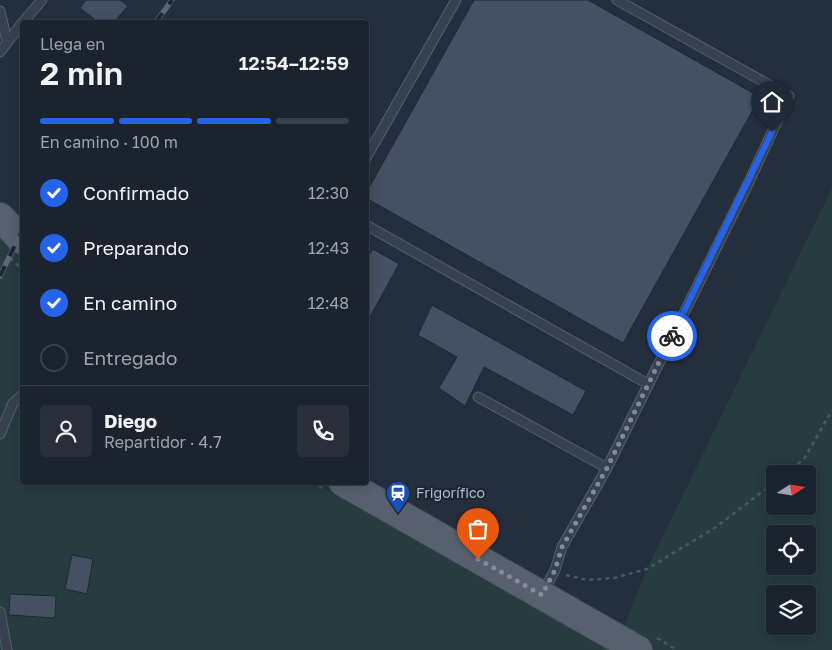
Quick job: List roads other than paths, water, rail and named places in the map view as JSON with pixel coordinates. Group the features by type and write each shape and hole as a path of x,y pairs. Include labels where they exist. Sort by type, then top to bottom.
{"main road":[{"path":"0,218 20,238"},
{"path":"348,485 638,650"}],"lane":[{"path":"25,20 42,0"},
{"path":"369,153 456,0"},
{"path":"542,595 555,570 562,547 607,468 747,186 788,96 617,0"},
{"path":"0,11 7,41"},
{"path":"0,52 20,26"},
{"path":"369,227 648,384"},
{"path":"0,434 13,403 20,397"},
{"path":"478,397 607,468"},
{"path":"0,612 7,650"}],"railway":[{"path":"157,20 172,0"},
{"path":"0,276 20,235"}],"place":[{"name":"Frigorífico","path":"398,514"}]}
